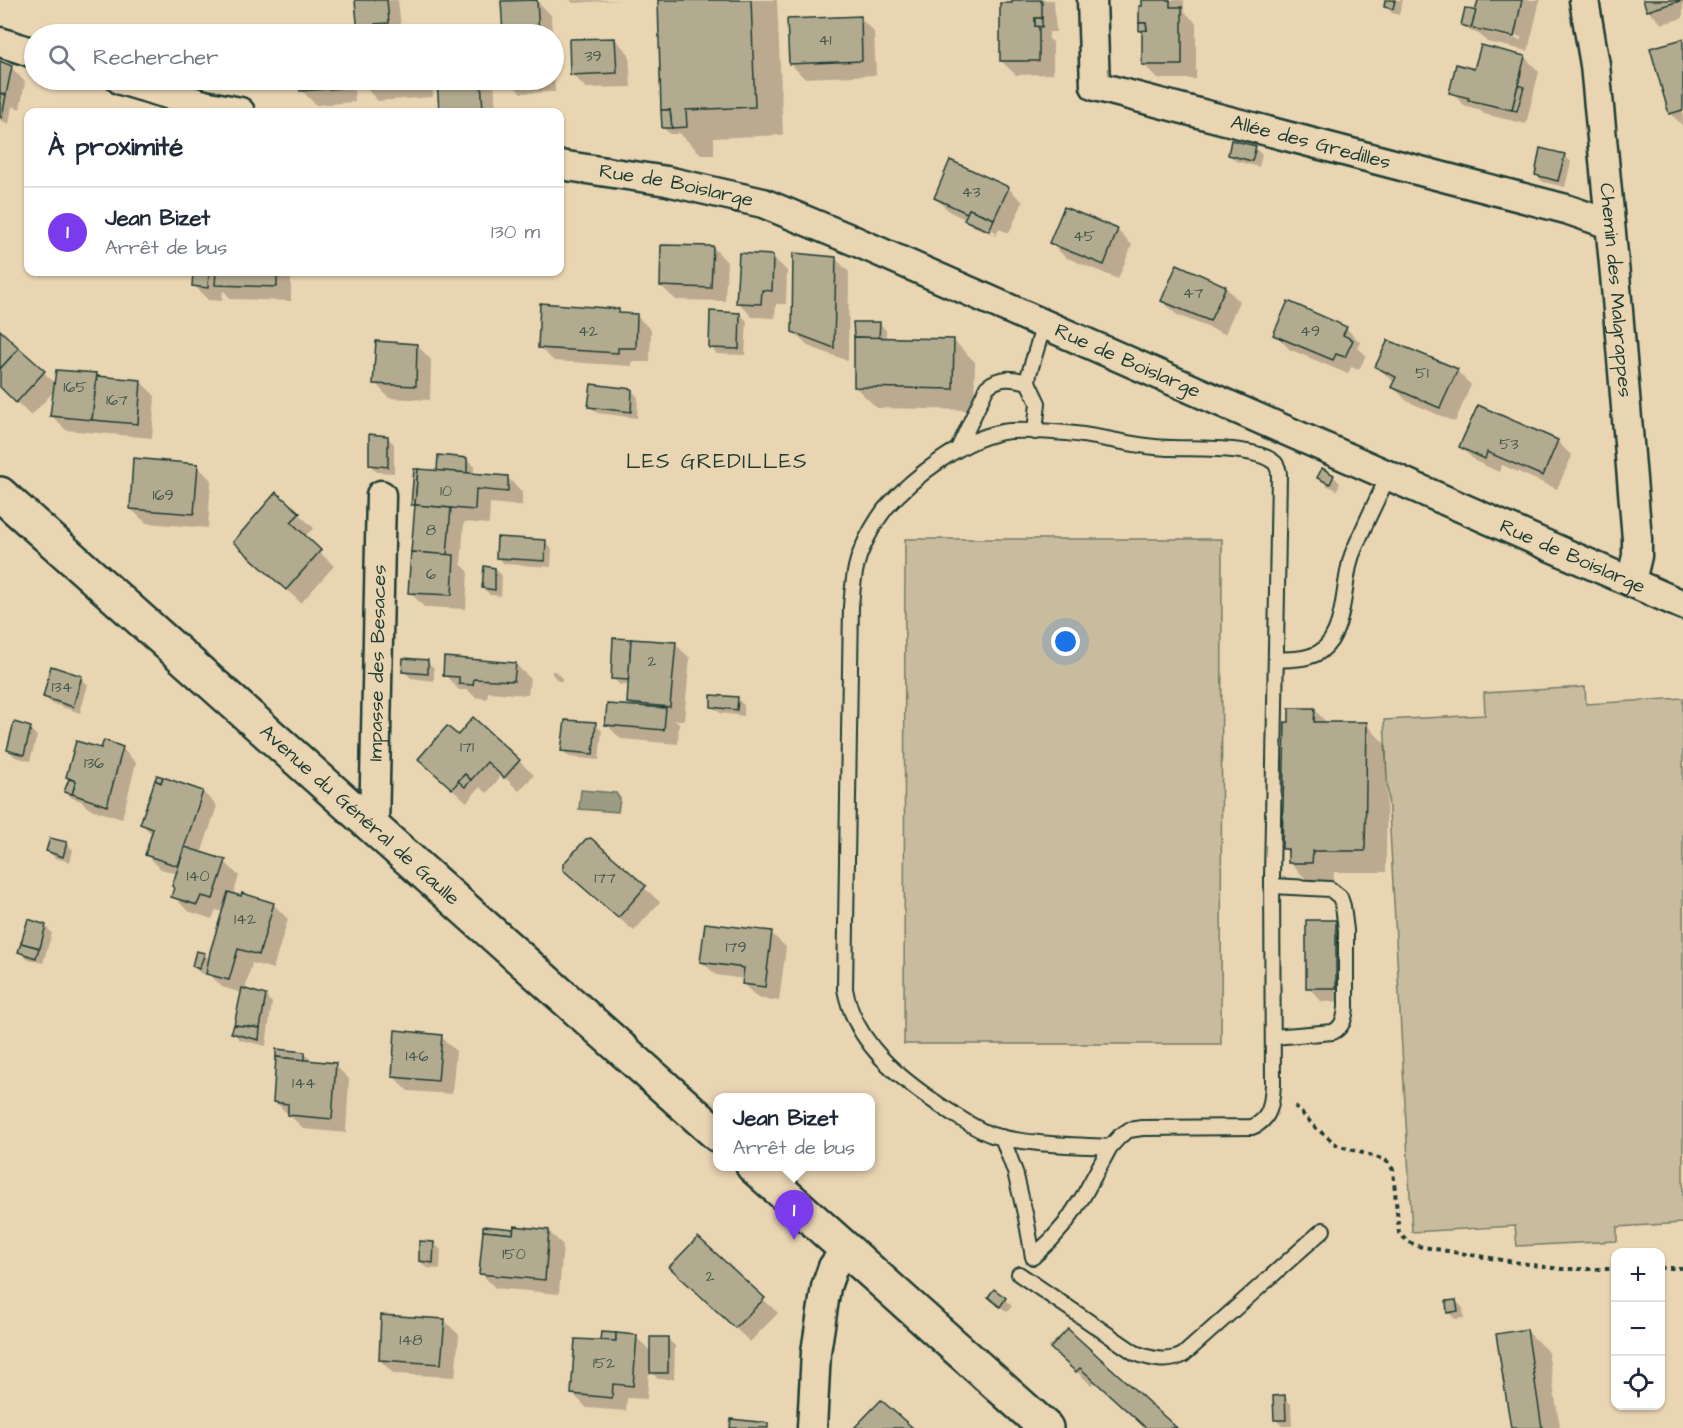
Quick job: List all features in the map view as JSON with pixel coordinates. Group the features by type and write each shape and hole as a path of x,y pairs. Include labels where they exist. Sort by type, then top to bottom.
{"main road":[{"name":"Avenue du Général de Gaulle","path":"0,494 713,1131"},
{"path":"758,1171 1046,1428"}],"street":[{"name":"Allée des Gredilles","path":"1092,0 1095,86 1566,209 1609,224"},
{"name":"Chemin des Malgrappes","path":"1584,0 1595,65 1637,539 1637,556 1631,581"},
{"path":"0,42 24,50"},
{"path":"154,90 219,108"},
{"name":"Rue de Boislarge","path":"564,166 667,181 763,203 855,241 1683,605"},
{"name":"Impasse des Besaces","path":"374,829 381,495"},
{"path":"812,1428 816,1352 826,1287 833,1267 846,1249"}],"lane":[{"path":"1035,432 1038,403 1028,382 1044,324"},
{"path":"958,449 987,387 1002,378 1028,382"},
{"path":"1002,1137 1015,1172 1033,1257 1065,1224 1110,1147 1129,1130 1251,1128 1259,1125 1270,1110 1273,1084 1272,886 1279,469 1274,463 1260,456 1238,451 1156,448 1082,435 1011,431 996,433 958,449 918,478 884,511 862,549 856,566 851,606 845,989 848,1005 870,1046 896,1072 927,1097 969,1124 1002,1137 1110,1147"},
{"path":"1276,660 1306,657 1320,652 1332,637 1342,610 1347,573 1352,556 1389,475"},
{"path":"1272,886 1330,889 1337,894 1342,903 1346,930 1346,1007 1341,1027 1333,1032 1273,1037"},
{"path":"1019,1274 1135,1353 1152,1359 1176,1359 1323,1230"}],"path":[{"path":"1273,1084 1332,1141 1345,1148 1387,1161 1393,1170 1399,1233 1409,1242 1417,1246 1538,1266 1561,1269 1611,1269"},
{"path":"1665,1268 1683,1268"}],"shaded area":[{"path":"905,539 1222,539 1221,1044 904,1044"},
{"path":"1585,687 1586,704 1683,698 1683,1223 1617,1227 1617,1241 1517,1246 1515,1226 1412,1232 1384,720 1485,715 1484,693"},
{"path":"581,790 616,793 620,799 618,812 579,809"}],"building":[{"path":"355,0 387,0 389,23 357,24"},
{"path":"537,0 538,24 502,24 501,1"},
{"path":"658,0 751,0 755,107 686,110 687,127 672,128 670,110 661,110"},
{"path":"1012,0 1041,0 1042,2 1042,18 1035,18 1035,26 1039,27 1039,61 1000,61 1000,3 1012,3"},
{"path":"1142,0 1170,0 1170,7 1182,7 1182,65 1142,65 1142,30 1147,30 1146,23 1139,23 1139,6 1142,6"},
{"path":"1385,0 1395,0 1393,9 1384,7"},
{"path":"1478,0 1522,0 1514,37 1471,28"},
{"path":"1643,0 1683,0 1647,11"},
{"path":"1465,8 1476,11 1471,28 1461,25"},
{"path":"861,16 862,61 789,64 787,19"},
{"path":"1035,18 1042,18 1042,27 1035,26"},
{"path":"1139,23 1146,23 1147,30 1139,31"},
{"path":"615,38 617,73 570,75 569,39"},
{"path":"1683,39 1683,110 1669,114 1650,48"},
{"path":"1481,45 1525,56 1512,110 1468,100 1469,98 1449,93 1456,64 1474,69"},
{"path":"0,61 12,66 6,95 0,93"},
{"path":"1518,85 1524,87 1517,111 1512,110"},
{"path":"438,90 482,90 483,108 439,108"},
{"path":"0,93 6,95 2,118 0,117"},
{"path":"661,110 670,110 672,128 662,128"},
{"path":"1231,140 1256,146 1252,161 1228,155"},
{"path":"1540,148 1565,154 1558,181 1535,175"},
{"path":"950,160 1009,187 994,219 969,209 967,213 934,198"},
{"path":"1064,207 1118,229 1104,265 1049,243"},
{"path":"969,209 994,219 989,231 964,220"},
{"path":"661,245 713,246 711,288 660,286"},
{"path":"739,253 773,255 772,291 762,290 761,304 736,303"},
{"path":"793,253 836,257 834,348 792,332"},
{"path":"1177,264 1226,286 1210,321 1161,301"},
{"path":"193,276 209,276 208,288 192,286"},
{"path":"216,276 277,276 277,287 215,285"},
{"path":"1288,301 1347,327 1343,335 1353,340 1345,357 1336,354 1333,360 1273,335"},
{"path":"540,303 619,309 619,313 637,314 636,348 618,348 618,353 538,348"},
{"path":"710,311 740,313 739,349 709,348"},
{"path":"853,322 880,322 879,338 854,337"},
{"path":"0,330 19,348 0,369"},
{"path":"854,337 954,339 953,389 854,387"},
{"path":"1388,340 1458,369 1440,408 1391,387 1396,377 1375,367"},
{"path":"376,341 417,344 416,386 373,384"},
{"path":"19,348 45,371 16,403 0,387 0,369"},
{"path":"56,370 97,373 92,420 50,416"},
{"path":"97,376 141,380 138,424 92,420"},
{"path":"591,384 632,389 631,412 588,407"},
{"path":"1478,405 1558,440 1543,476 1487,452 1485,459 1459,447"},
{"path":"369,434 388,436 388,467 369,465"},
{"path":"438,455 467,458 467,473 437,471"},
{"path":"133,458 198,464 194,514 130,509"},
{"path":"1322,468 1334,475 1330,484 1317,478"},
{"path":"414,469 418,469 415,505 411,505"},
{"path":"418,469 508,476 508,492 476,489 475,510 415,505"},
{"path":"276,492 300,513 291,522 321,550 286,590 233,542"},
{"path":"415,505 451,508 447,555 411,552"},
{"path":"497,537 546,540 545,561 496,558"},
{"path":"411,552 454,555 452,595 408,593"},
{"path":"484,566 495,568 495,590 482,588"},
{"path":"613,638 631,639 629,680 611,679"},
{"path":"631,639 676,642 670,707 627,703"},
{"path":"444,657 516,663 514,681 474,679 473,685 459,684 459,677 443,676"},
{"path":"403,658 428,660 428,674 402,672"},
{"path":"51,666 82,676 73,707 43,697"},
{"path":"711,695 738,697 737,710 711,707"},
{"path":"607,704 666,708 664,730 605,725"},
{"path":"1289,708 1315,708 1314,722 1367,722 1365,851 1313,851 1312,863 1288,863 1288,849 1282,849 1285,722 1289,722"},
{"path":"473,717 520,760 504,778 487,762 471,780 465,774 452,789 418,759 447,726 458,735"},
{"path":"565,720 596,722 593,754 561,751"},
{"path":"14,722 31,727 24,755 7,750"},
{"path":"104,740 123,747 107,806 72,794 76,781 66,777 76,741 101,748"},
{"path":"465,774 471,780 465,787 458,781"},
{"path":"157,775 163,777 161,783 155,780"},
{"path":"163,777 203,791 178,866 145,855 153,829 140,824 155,780 161,783"},
{"path":"69,779 76,781 72,794 64,792"},
{"path":"50,838 67,842 63,857 46,851"},
{"path":"591,838 646,886 618,918 563,870 563,864 586,839"},
{"path":"185,847 226,860 213,899 201,896 197,905 171,897 174,888 172,886"},
{"path":"228,892 241,896 242,893 274,903 259,955 238,949 229,980 206,974 210,952"},
{"path":"28,919 46,925 40,948 21,943"},
{"path":"1306,920 1336,920 1336,988 1306,988"},
{"path":"705,923 772,931 765,987 742,984 744,968 700,962"},
{"path":"21,943 39,948 36,958 18,952"},
{"path":"196,951 205,953 199,969 192,966"},
{"path":"242,988 266,995 260,1028 234,1025"},
{"path":"234,1025 260,1028 259,1040 231,1033"},
{"path":"395,1030 442,1035 438,1081 392,1077"},
{"path":"276,1049 305,1052 305,1060 276,1057"},
{"path":"276,1057 336,1063 332,1119 288,1115 288,1104 273,1102"},
{"path":"483,1226 514,1229 513,1234 483,1231"},
{"path":"514,1226 549,1230 545,1280 479,1274 483,1231 513,1234"},
{"path":"698,1237 765,1298 735,1328 669,1267"},
{"path":"419,1241 434,1242 433,1263 419,1261"},
{"path":"994,1289 1006,1298 1000,1307 988,1297"},
{"path":"1456,1300 1458,1311 1447,1313 1446,1301"},
{"path":"381,1315 445,1319 441,1364 379,1360"},
{"path":"1068,1329 1177,1428 1146,1428 1080,1368 1076,1372 1050,1348"},
{"path":"1527,1329 1542,1428 1511,1428 1496,1334"},
{"path":"601,1332 616,1333 616,1341 600,1340"},
{"path":"616,1333 637,1335 633,1386 613,1384 612,1398 571,1394 575,1339 616,1341"},
{"path":"650,1337 668,1337 668,1373 650,1373"},
{"path":"1285,1395 1286,1420 1274,1420 1273,1396"},
{"path":"881,1400 913,1428 854,1428"},
{"path":"731,1419 768,1423 768,1428 730,1428"}],"place":[{"name":"Jean Bizet","path":"794,1240"}],"district":[{"name":"LES GREDILLES","path":"717,461"}]}
